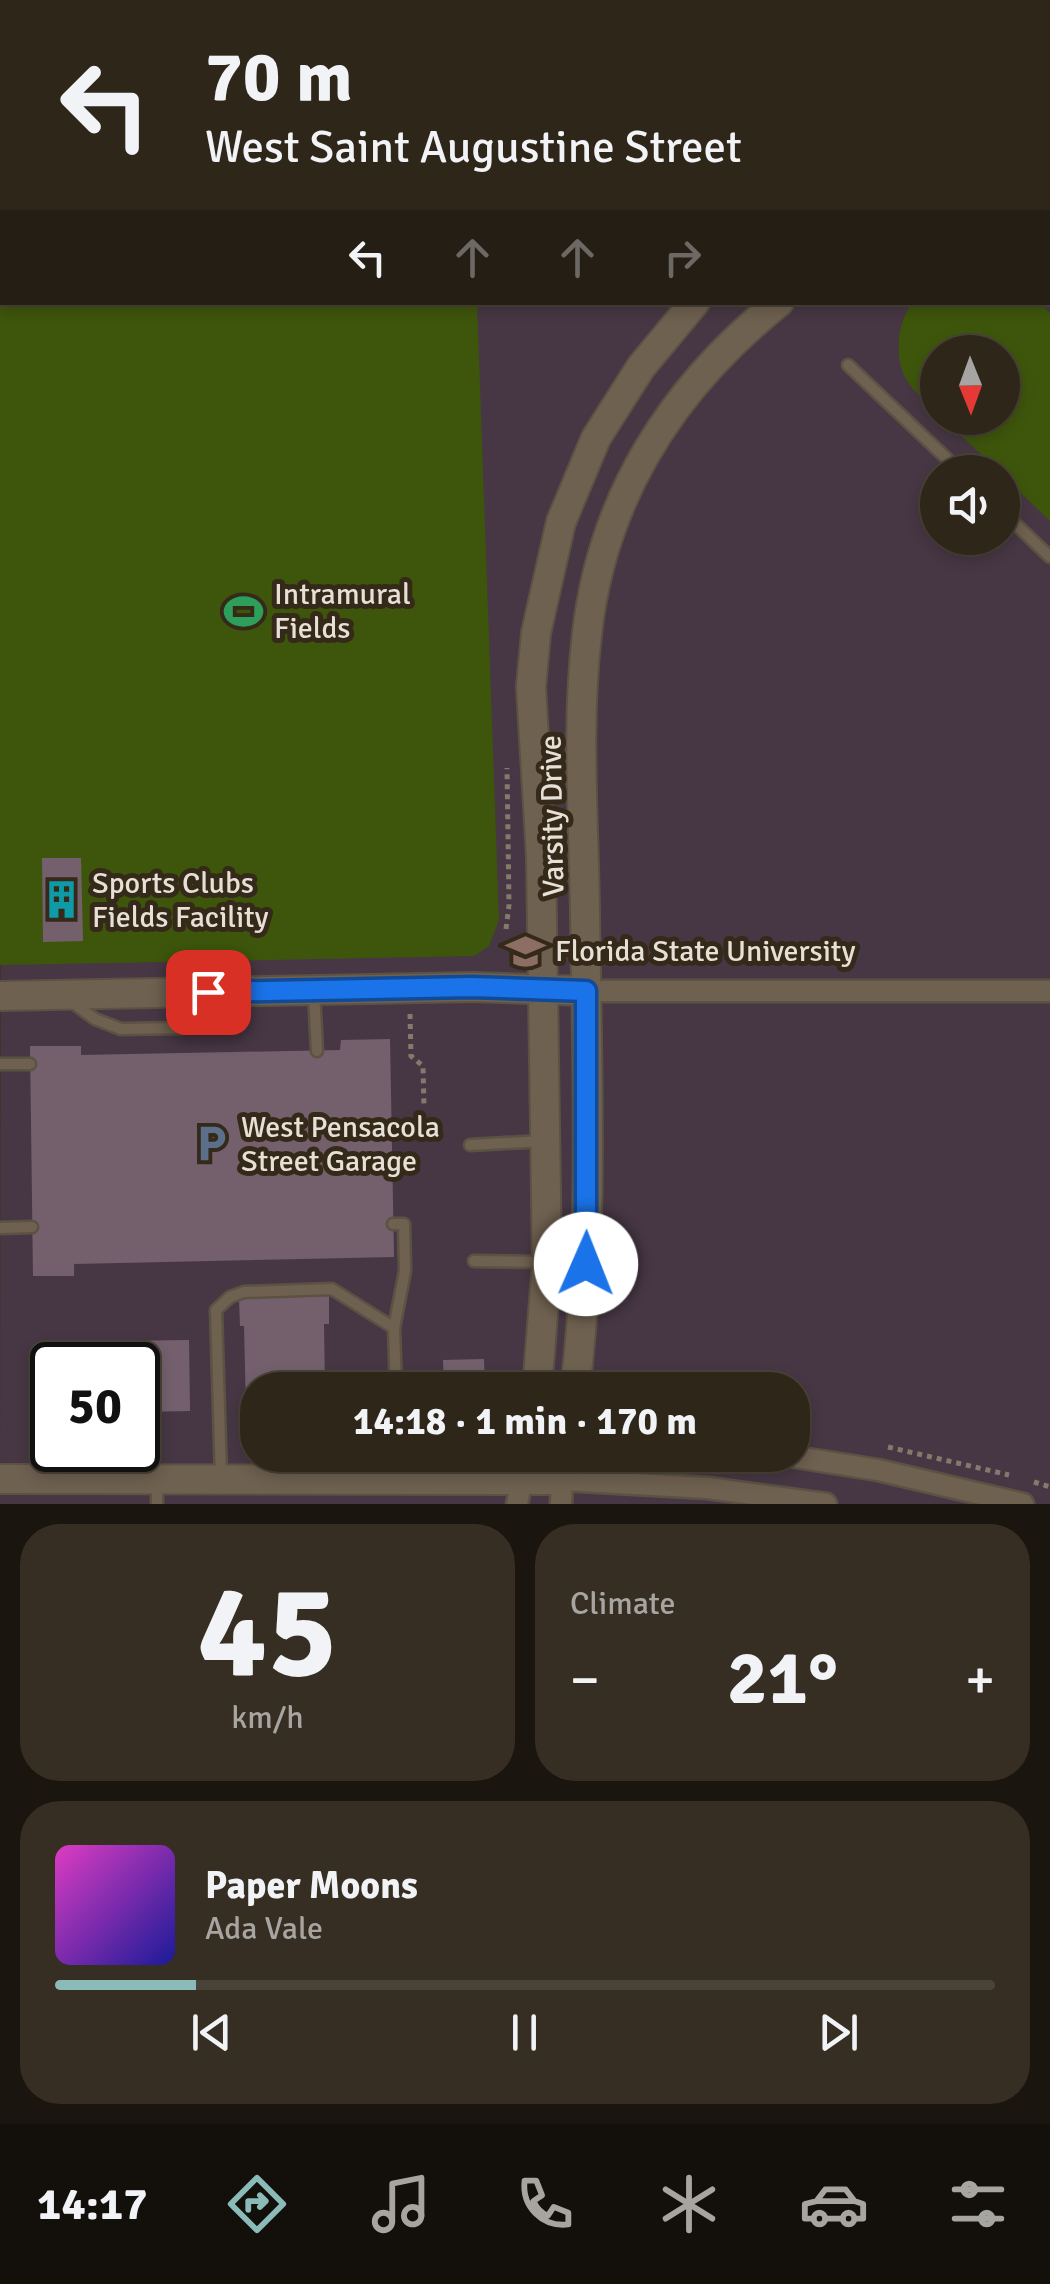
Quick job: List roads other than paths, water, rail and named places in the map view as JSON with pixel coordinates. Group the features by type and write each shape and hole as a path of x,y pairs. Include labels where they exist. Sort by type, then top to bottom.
{"main road":[{"name":"Varsity Drive","path":"538,1372 547,1262 540,836 530,687 536,633 561,522 596,438 641,367 693,305"},
{"name":"Varsity Drive","path":"577,1372 586,1264 583,677 587,631 607,544 628,488 662,423 724,352 776,305"},
{"path":"0,996 314,990 586,991"},
{"path":"0,1479 157,1492 222,1480 330,1472"},
{"path":"449,1472 563,1480"}],"street":[{"path":"586,991 1050,991"},
{"path":"810,1459 878,1470 1023,1504"},
{"path":"563,1480 708,1488 826,1504"}],"lane":[{"path":"848,365 943,455"},
{"path":"1020,529 1050,557"},
{"path":"314,990 317,1050"},
{"path":"0,1064 30,1064"},
{"path":"470,1144 544,1141"},
{"path":"393,1224 404,1224 405,1271 394,1328 395,1372"},
{"path":"0,1228 32,1228"},
{"path":"474,1261 547,1262"},
{"path":"222,1480 216,1310 230,1296 244,1292 332,1290 394,1328"}],"place":[{"name":"Intramural Fields","path":"244,611"},
{"name":"Sports Clubs Fields Facility","path":"62,900"},
{"name":"Florida State University","path":"525,951"},
{"name":"West Pensacola Street Garage","path":"211,1144"}]}
